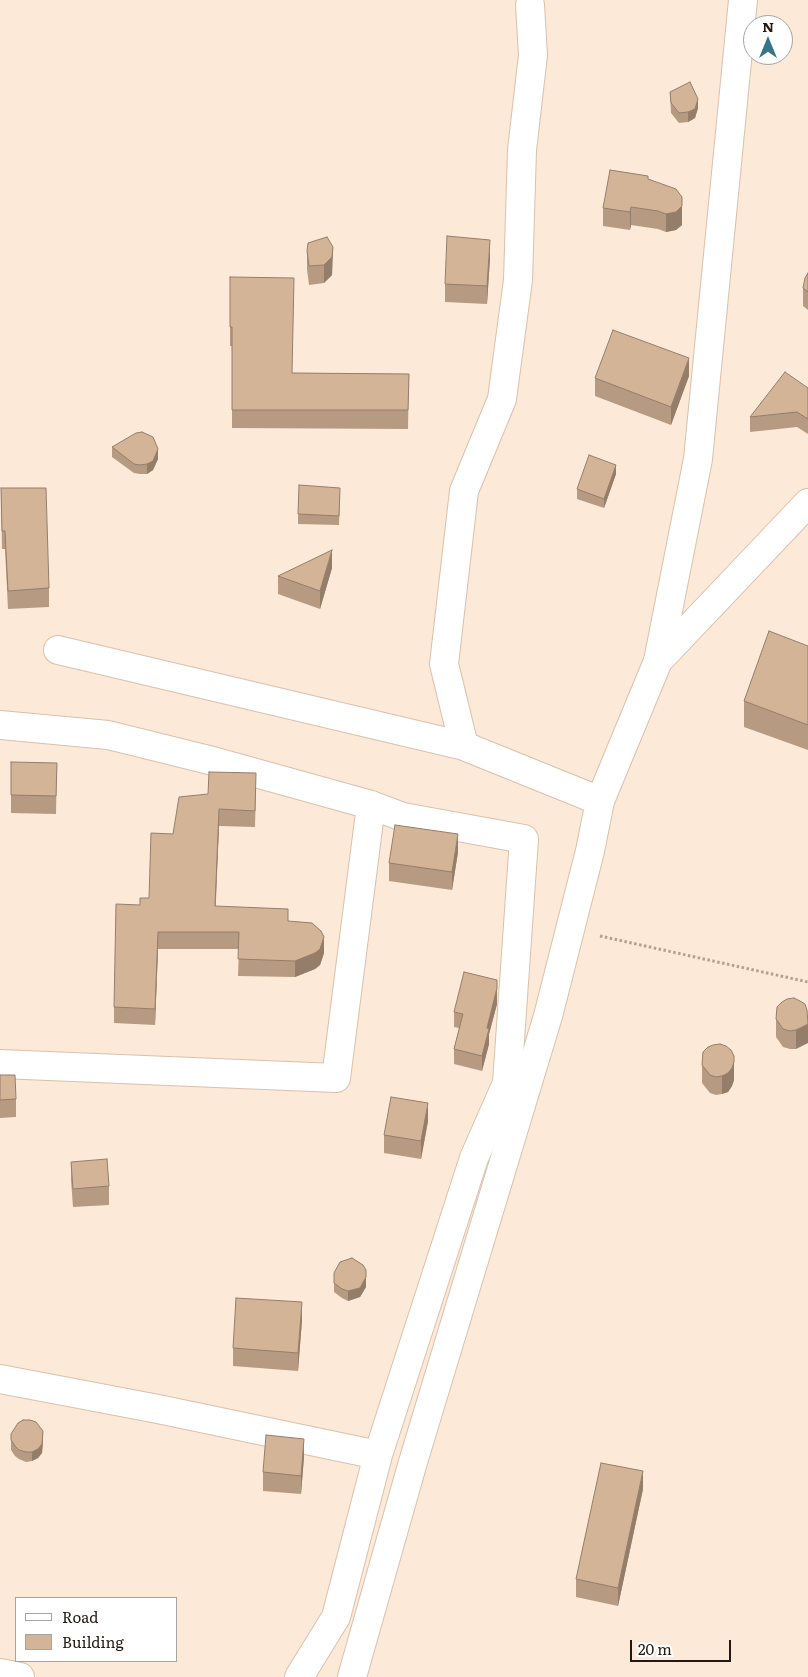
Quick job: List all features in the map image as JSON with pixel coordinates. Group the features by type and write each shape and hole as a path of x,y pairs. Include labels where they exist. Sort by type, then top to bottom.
{"street":[{"path":"299,1677 336,1617 378,1455 474,1158 517,1086 548,1016 590,851 600,801 658,662 698,459 743,0"},
{"path":"464,746 444,664 464,491 502,399 518,280 522,150 534,55 530,5"},
{"path":"658,662 808,503"},
{"path":"58,650 464,746 600,801"},
{"path":"0,725 108,735 209,760 372,805 403,818 524,840 517,1086 352,1677"},
{"path":"0,1064 336,1078 372,805"},
{"path":"0,1379 158,1409 378,1455"},
{"path":"0,1673 20,1677"}],"path":[{"path":"570,930 808,982"}],"building":[{"path":"690,82 698,99 695,109 679,113 671,103 670,92"},
{"path":"610,170 648,176 648,179 676,189 682,197 682,206 676,212 666,214 631,207 630,212 603,208"},
{"path":"447,236 490,240 487,286 445,284"},
{"path":"327,237 333,247 332,257 324,265 309,266 308,243"},
{"path":"808,273 808,292 803,288"},
{"path":"230,277 294,278 292,373 409,374 408,410 232,410"},
{"path":"613,330 689,358 671,407 595,378"},
{"path":"785,372 808,388 808,419 797,412 750,417"},
{"path":"142,432 153,437 158,449 153,461 147,464 134,464 112,447 136,433"},
{"path":"589,455 616,465 604,499 577,489"},
{"path":"299,485 340,488 339,516 298,514"},
{"path":"1,488 46,488 49,588 8,591 5,531 2,531"},
{"path":"332,550 320,591 278,576"},
{"path":"769,631 808,646 808,725 744,701"},
{"path":"11,762 57,763 56,796 11,795"},
{"path":"209,772 256,773 255,811 219,809 215,906 288,909 288,921 312,923 321,931 324,937 320,949 295,961 238,959 239,932 158,932 155,1009 114,1007 116,904 140,905 140,898 149,898 151,833 173,834 179,797 208,794"},
{"path":"395,825 458,834 452,872 389,863"},
{"path":"464,972 497,980 497,988 487,1028 489,1029 482,1056 454,1049 463,1014 454,1012"},
{"path":"794,998 805,1004 808,1024 790,1031 783,1029 776,1019 777,1007 787,999"},
{"path":"720,1044 731,1050 734,1062 728,1073 716,1077 710,1075 702,1065 703,1052 708,1047"},
{"path":"0,1075 15,1075 16,1099 0,1100"},
{"path":"391,1097 428,1103 421,1141 384,1135"},
{"path":"107,1159 109,1186 73,1189 71,1162"},
{"path":"352,1258 363,1265 366,1270 366,1277 360,1288 348,1291 334,1283 334,1273 340,1262"},
{"path":"236,1298 302,1302 298,1353 233,1348"},
{"path":"23,1420 36,1422 43,1431 42,1444 32,1452 19,1450 11,1440 11,1434 18,1423"},
{"path":"266,1435 304,1439 301,1476 263,1472"},
{"path":"601,1463 643,1471 618,1588 576,1579"}]}
